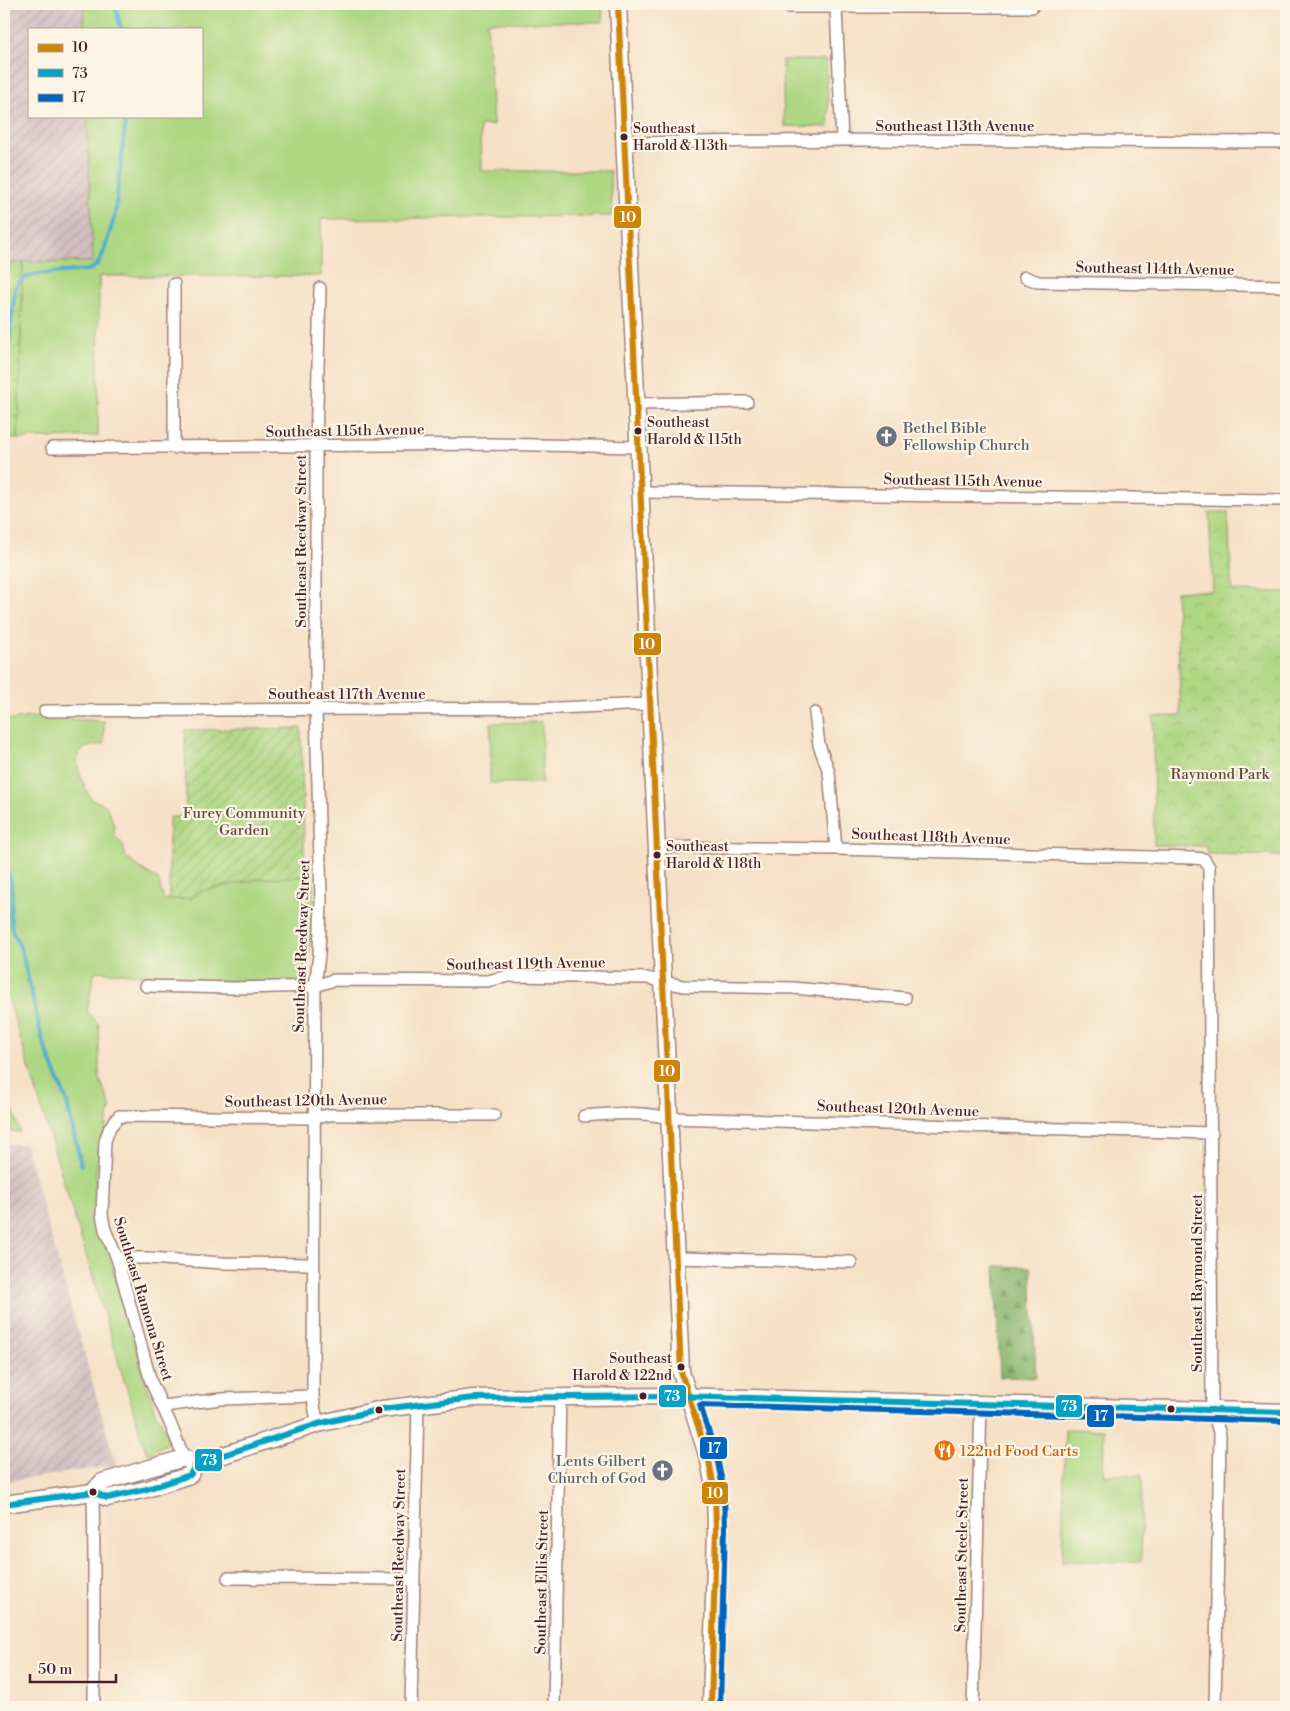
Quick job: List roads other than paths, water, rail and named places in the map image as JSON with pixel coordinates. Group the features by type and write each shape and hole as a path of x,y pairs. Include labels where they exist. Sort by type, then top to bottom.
{"street":[{"path":"618,4 681,1372 709,1461 715,1492 716,1529 711,1707"},
{"path":"788,7 942,5 1032,7"},
{"path":"836,7 842,140"},
{"name":"Southeast 113th Avenue","path":"624,143 842,140 1286,142"},
{"name":"Southeast 114th Avenue","path":"1024,277 1038,282 1286,286"},
{"path":"174,284 174,448"},
{"name":"Southeast Reedway Street","path":"318,1424 313,1396 315,986 319,955 321,900 316,709 316,447 320,288"},
{"path":"636,404 747,402"},
{"name":"Southeast 115th Avenue","path":"52,448 493,444 638,447"},
{"name":"Southeast 115th Avenue","path":"640,492 1286,500"},
{"name":"Southeast 117th Avenue","path":"45,711 558,708 650,704"},
{"path":"815,713 819,745 831,780 836,849"},
{"name":"Southeast 118th Avenue","path":"656,847 836,849 1193,858 1204,860"},
{"name":"Southeast Raymond Street","path":"1204,860 1209,866 1212,1133 1212,1410 1220,1435 1214,1707"},
{"name":"Southeast 119th Avenue","path":"146,986 234,988 315,986 334,980 487,981 509,976 647,978 682,986 793,988 906,998"},
{"name":"Southeast 120th Avenue","path":"584,1116 656,1114 669,1118 1212,1133"},
{"name":"Southeast 120th Avenue","path":"118,1116 314,1118 329,1115 494,1115"},
{"name":"Southeast Ramona Street","path":"118,1116 110,1127 105,1141 102,1215 105,1230 117,1258 151,1382 190,1461"},
{"path":"117,1258 223,1263 314,1264"},
{"path":"675,1258 851,1262"},
{"path":"163,1406 221,1399 313,1396"},
{"name":"Southeast Ellis Street","path":"554,1707 560,1396"},
{"path":"4,1504 93,1492 107,1498 147,1489 190,1475 190,1461 318,1424 382,1409 474,1398 688,1396 1286,1412"},
{"name":"Southeast Reedway Street","path":"411,1707 418,1404"},
{"name":"Southeast Steele Street","path":"973,1707 981,1404"},
{"path":"93,1492 94,1707"},
{"path":"228,1578 414,1579"}],"waterway":[{"path":"115,4 121,28"},
{"path":"4,386 15,288 23,279 35,274 89,270 97,265 103,254 115,215 126,118"},
{"path":"4,861 11,882 12,899 10,914 12,930 21,949 43,1042 66,1099 81,1165"}],"place":[{"name":"Southeast Harold & 113th","path":"624,137"},
{"name":"Southeast Harold & 115th","path":"638,431"},
{"name":"Bethel Bible Fellowship Church","path":"887,437"},
{"name":"Southeast Harold & 118th","path":"657,855"},
{"name":"Southeast Harold & 122nd","path":"681,1367"},
{"name":"122nd Food Carts","path":"944,1451"},
{"name":"Lents Gilbert Church of God","path":"662,1470"}],"park label":[{"name":"Raymond Park","path":"1220,774"},
{"name":"Furey Community Garden","path":"244,822"}]}
